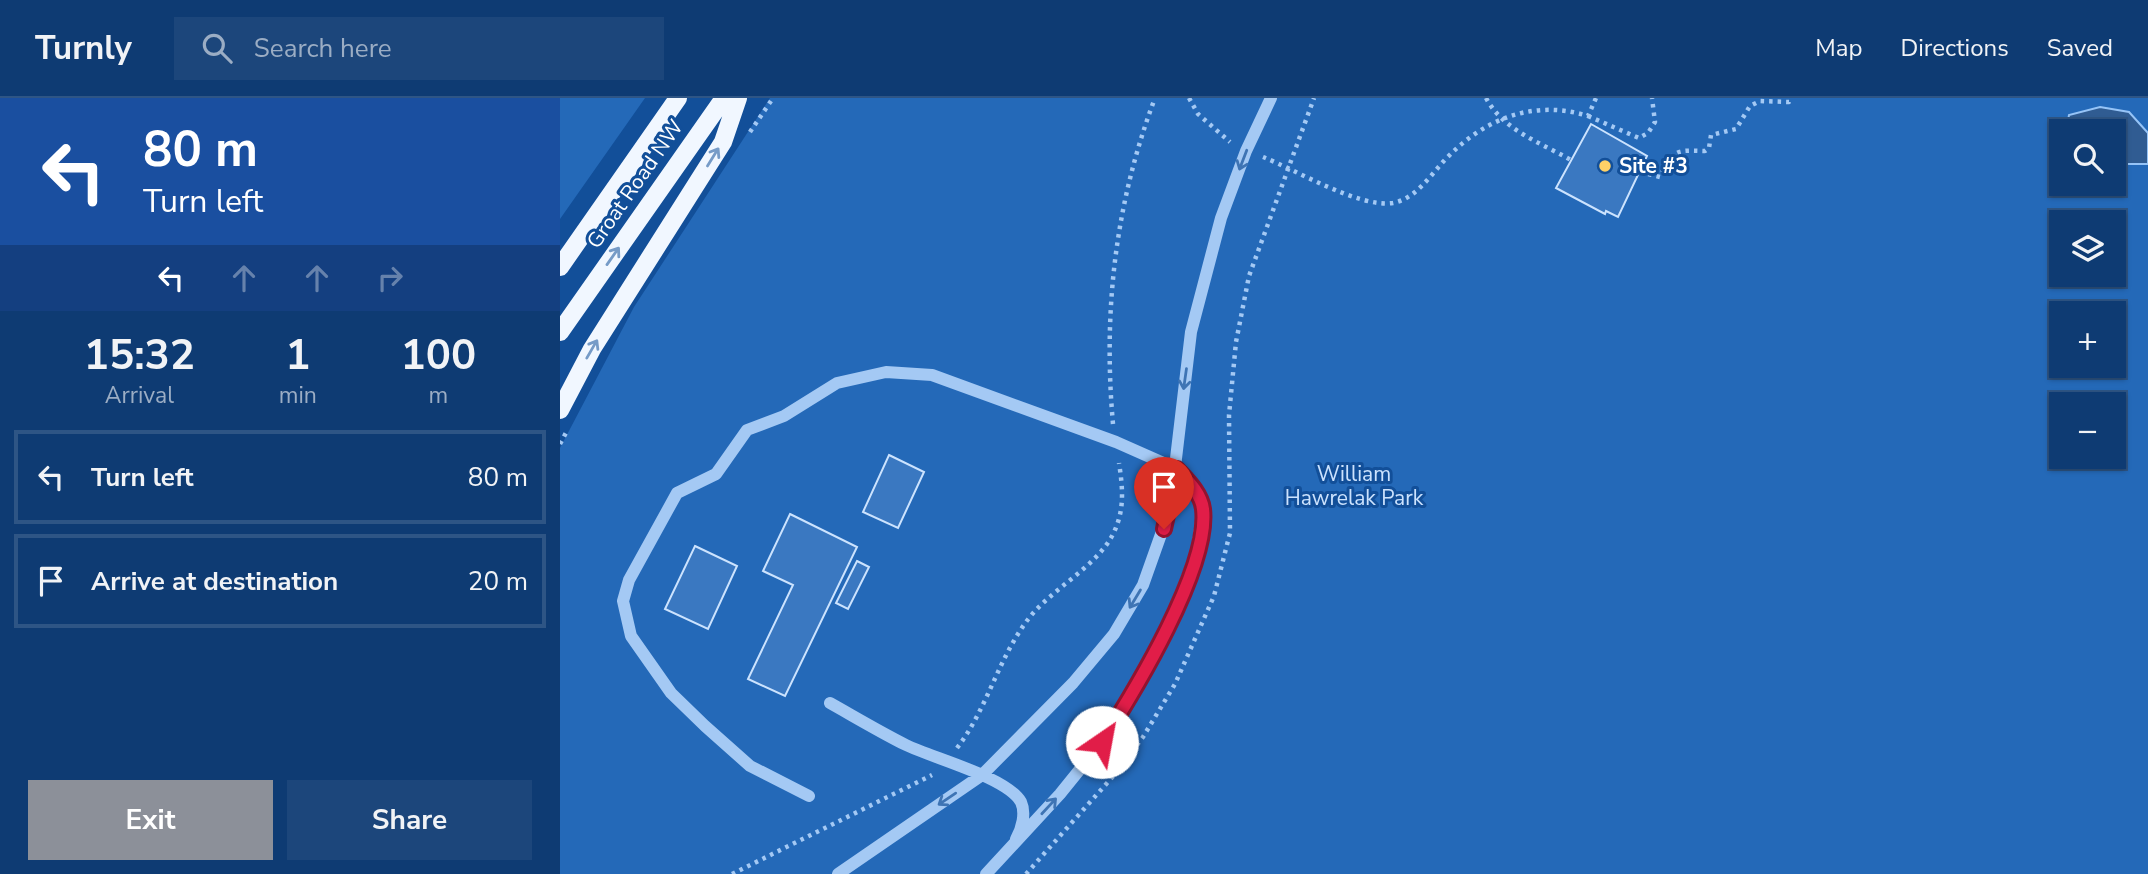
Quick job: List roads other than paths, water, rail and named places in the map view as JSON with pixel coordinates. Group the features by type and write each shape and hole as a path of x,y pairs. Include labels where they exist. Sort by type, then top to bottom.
{"main road":[{"name":"Groat Road NW","path":"560,267 678,98"},
{"name":"Groat Road NW","path":"560,332 724,98"},
{"path":"560,410 592,349 723,142 738,98"}],"street":[{"path":"838,874 982,775 1073,683 1114,634 1143,585 1158,550 1170,509 1177,469 1191,332 1221,218 1246,151 1271,98"},
{"path":"809,796 750,766 696,718 647,663 625,618 623,601 629,580 677,493 716,474 747,430 784,416 837,383 886,372 932,374 1116,442 1177,469 1194,488 1203,507 1197,551 1172,618 1140,683 1102,742 1060,794 986,874"},
{"path":"830,703 906,745 982,775 1013,793 1021,803 1020,831 1013,845"}],"place":[{"name":"Site #3","path":"1605,166"}],"park label":[{"name":"William Hawrelak Park","path":"1354,486"}]}
